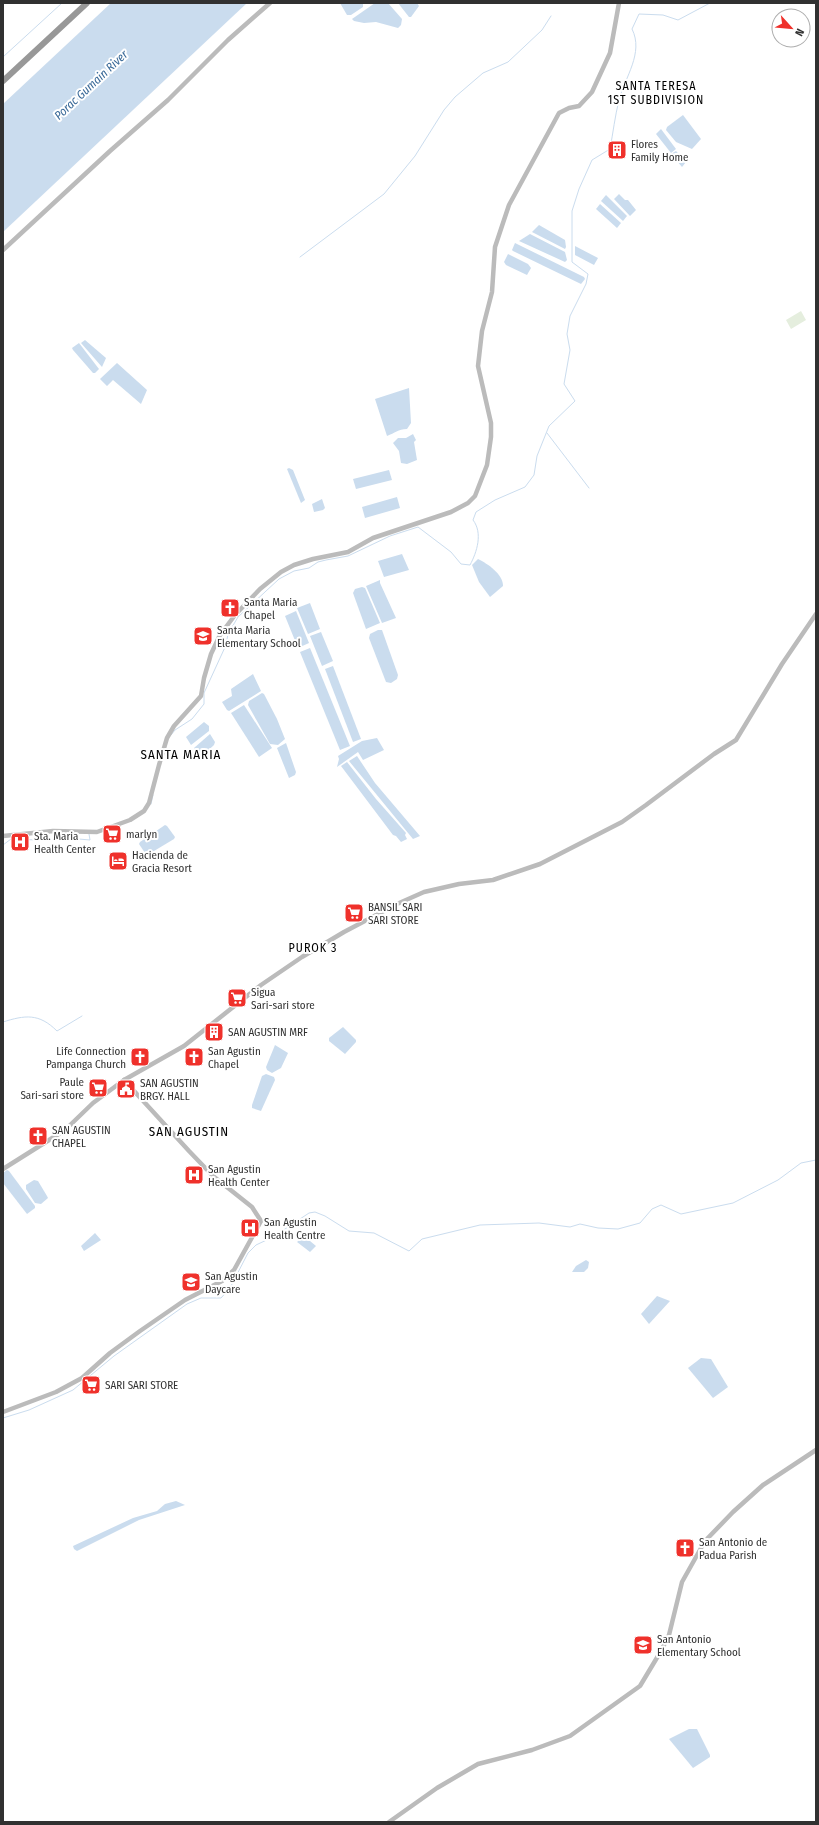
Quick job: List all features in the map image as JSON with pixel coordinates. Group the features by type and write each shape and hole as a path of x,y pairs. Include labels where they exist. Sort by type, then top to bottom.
{"highway":[{"path":"3,80 87,3"}],"street":[{"path":"3,250 110,151 168,100 228,40 270,3"},
{"path":"3,836 53,831 98,832 130,820 144,811 150,802 167,738 174,726 201,696 204,678 211,654 220,635 235,615 260,589 281,572 294,565 313,559 348,552 374,538 451,512 468,503 475,496 486,465 491,437 491,423 478,366 482,331 492,292 494,247 509,205 559,113 569,108 579,106 591,94 610,53 619,3"},
{"path":"3,1169 65,1130 93,1103 124,1080 184,1046 261,985 302,957 344,932 397,904 424,892 459,884 493,880 540,864 628,818 714,754 736,740 782,664 816,614"},
{"path":"3,1412 56,1392 82,1378 110,1353 140,1330 185,1300 222,1281 234,1270 261,1221 252,1207 242,1197 213,1176 124,1080"},
{"path":"389,1822 437,1788 478,1764 539,1747 570,1736 640,1686 654,1665 669,1635 682,1582 705,1541 733,1512 763,1485 816,1450"}],"green space":[{"path":"801,311 806,320 791,329 786,320"}],"water":[{"name":"Porac Gumain River","path":"111,3 247,3 3,232 3,104"},
{"path":"340,3 363,3 363,7 351,15 347,15"},
{"path":"375,3 388,3 402,19 401,25 398,28 376,22 364,23 354,21 352,19"},
{"path":"398,3 417,3 419,6 411,17 409,17"},
{"path":"683,115 701,139 692,149 676,142 666,130 667,127"},
{"path":"661,129 676,149 671,153 656,134"},
{"path":"676,151 686,162 682,167 671,154"},
{"path":"619,194 625,200 628,200 636,210 630,216 614,199"},
{"path":"606,195 627,216 623,221 601,201"},
{"path":"600,204 621,223 617,228 596,209"},
{"path":"539,225 565,240 565,249 532,232"},
{"path":"530,234 565,252 567,260 565,262 519,241"},
{"path":"515,243 584,277 585,279 581,284 513,251 512,250"},
{"path":"575,246 598,258 594,265 575,255"},
{"path":"508,254 528,264 531,268 527,275 506,265 504,262"},
{"path":"85,340 106,358 102,367 81,343"},
{"path":"79,343 99,369 95,373 93,373 73,350 72,348"},
{"path":"117,363 147,390 141,404 113,380 107,386 100,379"},
{"path":"409,388 411,423 407,429 399,430 387,436 375,399"},
{"path":"413,434 416,440 414,442 417,460 407,464 401,463 399,451 393,443 398,438 406,438"},
{"path":"289,468 293,470 305,500 301,503 287,469"},
{"path":"389,470 392,480 356,489 353,479"},
{"path":"397,497 400,508 365,518 362,507"},
{"path":"322,499 325,508 314,512 312,504"},
{"path":"402,554 409,570 384,577 378,561"},
{"path":"478,559 494,570 502,582 503,586 490,597 479,582 472,565"},
{"path":"380,580 396,618 382,623 366,586"},
{"path":"362,587 365,588 380,623 366,629 353,593 355,589"},
{"path":"310,603 320,629 308,634 297,608"},
{"path":"296,611 309,643 298,648 285,616"},
{"path":"378,630 382,630 398,675 397,679 391,683 386,682 369,638 370,634"},
{"path":"321,632 333,661 322,666 310,636"},
{"path":"310,648 350,746 340,750 300,652"},
{"path":"333,666 361,739 353,742 325,669"},
{"path":"253,674 261,691 229,711 227,710 222,702 232,696 231,689"},
{"path":"262,693 264,694 277,719 285,739 278,745 270,744 248,705 249,701"},
{"path":"244,705 272,748 259,757 231,713"},
{"path":"204,722 209,726 209,731 191,745 186,737"},
{"path":"210,734 215,742 214,745 202,756 200,756 194,748"},
{"path":"377,738 384,750 363,760 358,752 337,767 339,759 338,756 362,741"},
{"path":"286,743 296,772 295,775 289,778 277,748"},
{"path":"357,756 375,783 420,836 413,839 349,761"},
{"path":"347,762 376,799 406,833 405,835 407,839 401,842 396,836 393,835 341,766"},
{"path":"165,825 175,837 174,839 149,854 145,853 139,844 140,842"},
{"path":"343,1027 356,1040 356,1042 345,1054 329,1041 329,1038"},
{"path":"275,1045 288,1053 281,1068 272,1073 267,1070 266,1067"},
{"path":"266,1074 274,1077 275,1080 261,1111 252,1108 252,1105 262,1076"},
{"path":"7,1170 35,1206 35,1208 27,1214 3,1183 3,1173"},
{"path":"34,1180 38,1181 48,1198 41,1204 35,1203 26,1189 26,1185"},
{"path":"95,1233 101,1240 84,1251 81,1246"},
{"path":"304,1236 316,1246 310,1252 297,1242"},
{"path":"586,1260 589,1262 588,1268 584,1272 572,1272 576,1266"},
{"path":"657,1296 670,1301 649,1324 641,1314"},
{"path":"701,1358 711,1359 728,1387 713,1398 688,1368"},
{"path":"176,1501 185,1505 139,1520 77,1551 74,1549 73,1546 133,1518 157,1511 165,1504"},
{"path":"689,1729 697,1729 710,1755 710,1757 693,1768 669,1739"}],"waterway":[{"path":"3,57 62,3"},
{"path":"171,735 175,730 192,719 204,704 204,693 226,645 228,634 238,617 279,579 294,571 309,568 318,562 348,556 390,536 418,527 451,552 461,564 470,565 478,542 478,531 473,520 476,512 495,500 525,487 534,475 537,456 549,426 575,401 564,384 570,350 567,334 570,316 586,284 588,274 572,262 572,211 579,189 592,160 610,149 619,100 635,56 636,47 632,29 639,14 663,15 678,20 710,3"},
{"path":"300,257 384,194 415,156 444,110 455,97 483,73 508,62 542,30 551,16"},
{"path":"547,433 589,488"},
{"path":"151,804 153,795"},
{"path":"3,845 11,839 37,840 67,838 90,840 89,834"},
{"path":"3,1022 18,1018 32,1017 44,1021 57,1031 82,1016"},
{"path":"3,1418 29,1410 73,1390 114,1356 187,1304 201,1298 221,1298 230,1288 248,1253 256,1245 273,1237 309,1213 315,1212 325,1216 349,1231 374,1233 409,1251 422,1239 480,1225 539,1223 570,1227 580,1224 598,1228 618,1229 640,1223 652,1209 661,1205 681,1214 733,1203 778,1180 801,1163 816,1160"}],"place":[{"name":"Flores Family Home","path":"617,150"},
{"name":"Santa Maria Chapel","path":"230,608"},
{"name":"Santa Maria Elementary School","path":"203,636"},
{"name":"marlyn","path":"112,834"},
{"name":"Sta. Maria Health Center","path":"20,842"},
{"name":"Hacienda de Gracia Resort","path":"118,861"},
{"name":"BANSIL SARI SARI STORE","path":"354,913"},
{"name":"Sigua Sari-sari store","path":"237,998"},
{"name":"SAN AGUSTIN MRF","path":"214,1032"},
{"name":"Life Connection Pampanga Church","path":"140,1057"},
{"name":"San Agustin Chapel","path":"194,1057"},
{"name":"Paule Sari-sari store","path":"98,1088"},
{"name":"SAN AGUSTIN BRGY. HALL","path":"126,1089"},
{"name":"SAN AGUSTIN CHAPEL","path":"38,1136"},
{"name":"San Agustin Health Center","path":"194,1175"},
{"name":"San Agustin Health Centre","path":"250,1228"},
{"name":"San Agustin Daycare","path":"191,1282"},
{"name":"SARI SARI STORE","path":"91,1385"},
{"name":"San Antonio de Padua Parish","path":"685,1548"},
{"name":"San Antonio Elementary School","path":"643,1645"}],"district":[{"name":"SANTA TERESA 1ST SUBDIVISION","path":"656,93"},
{"name":"SANTA MARIA","path":"181,754"},
{"name":"PUROK 3","path":"313,948"},
{"name":"SAN AGUSTIN","path":"189,1131"}]}
